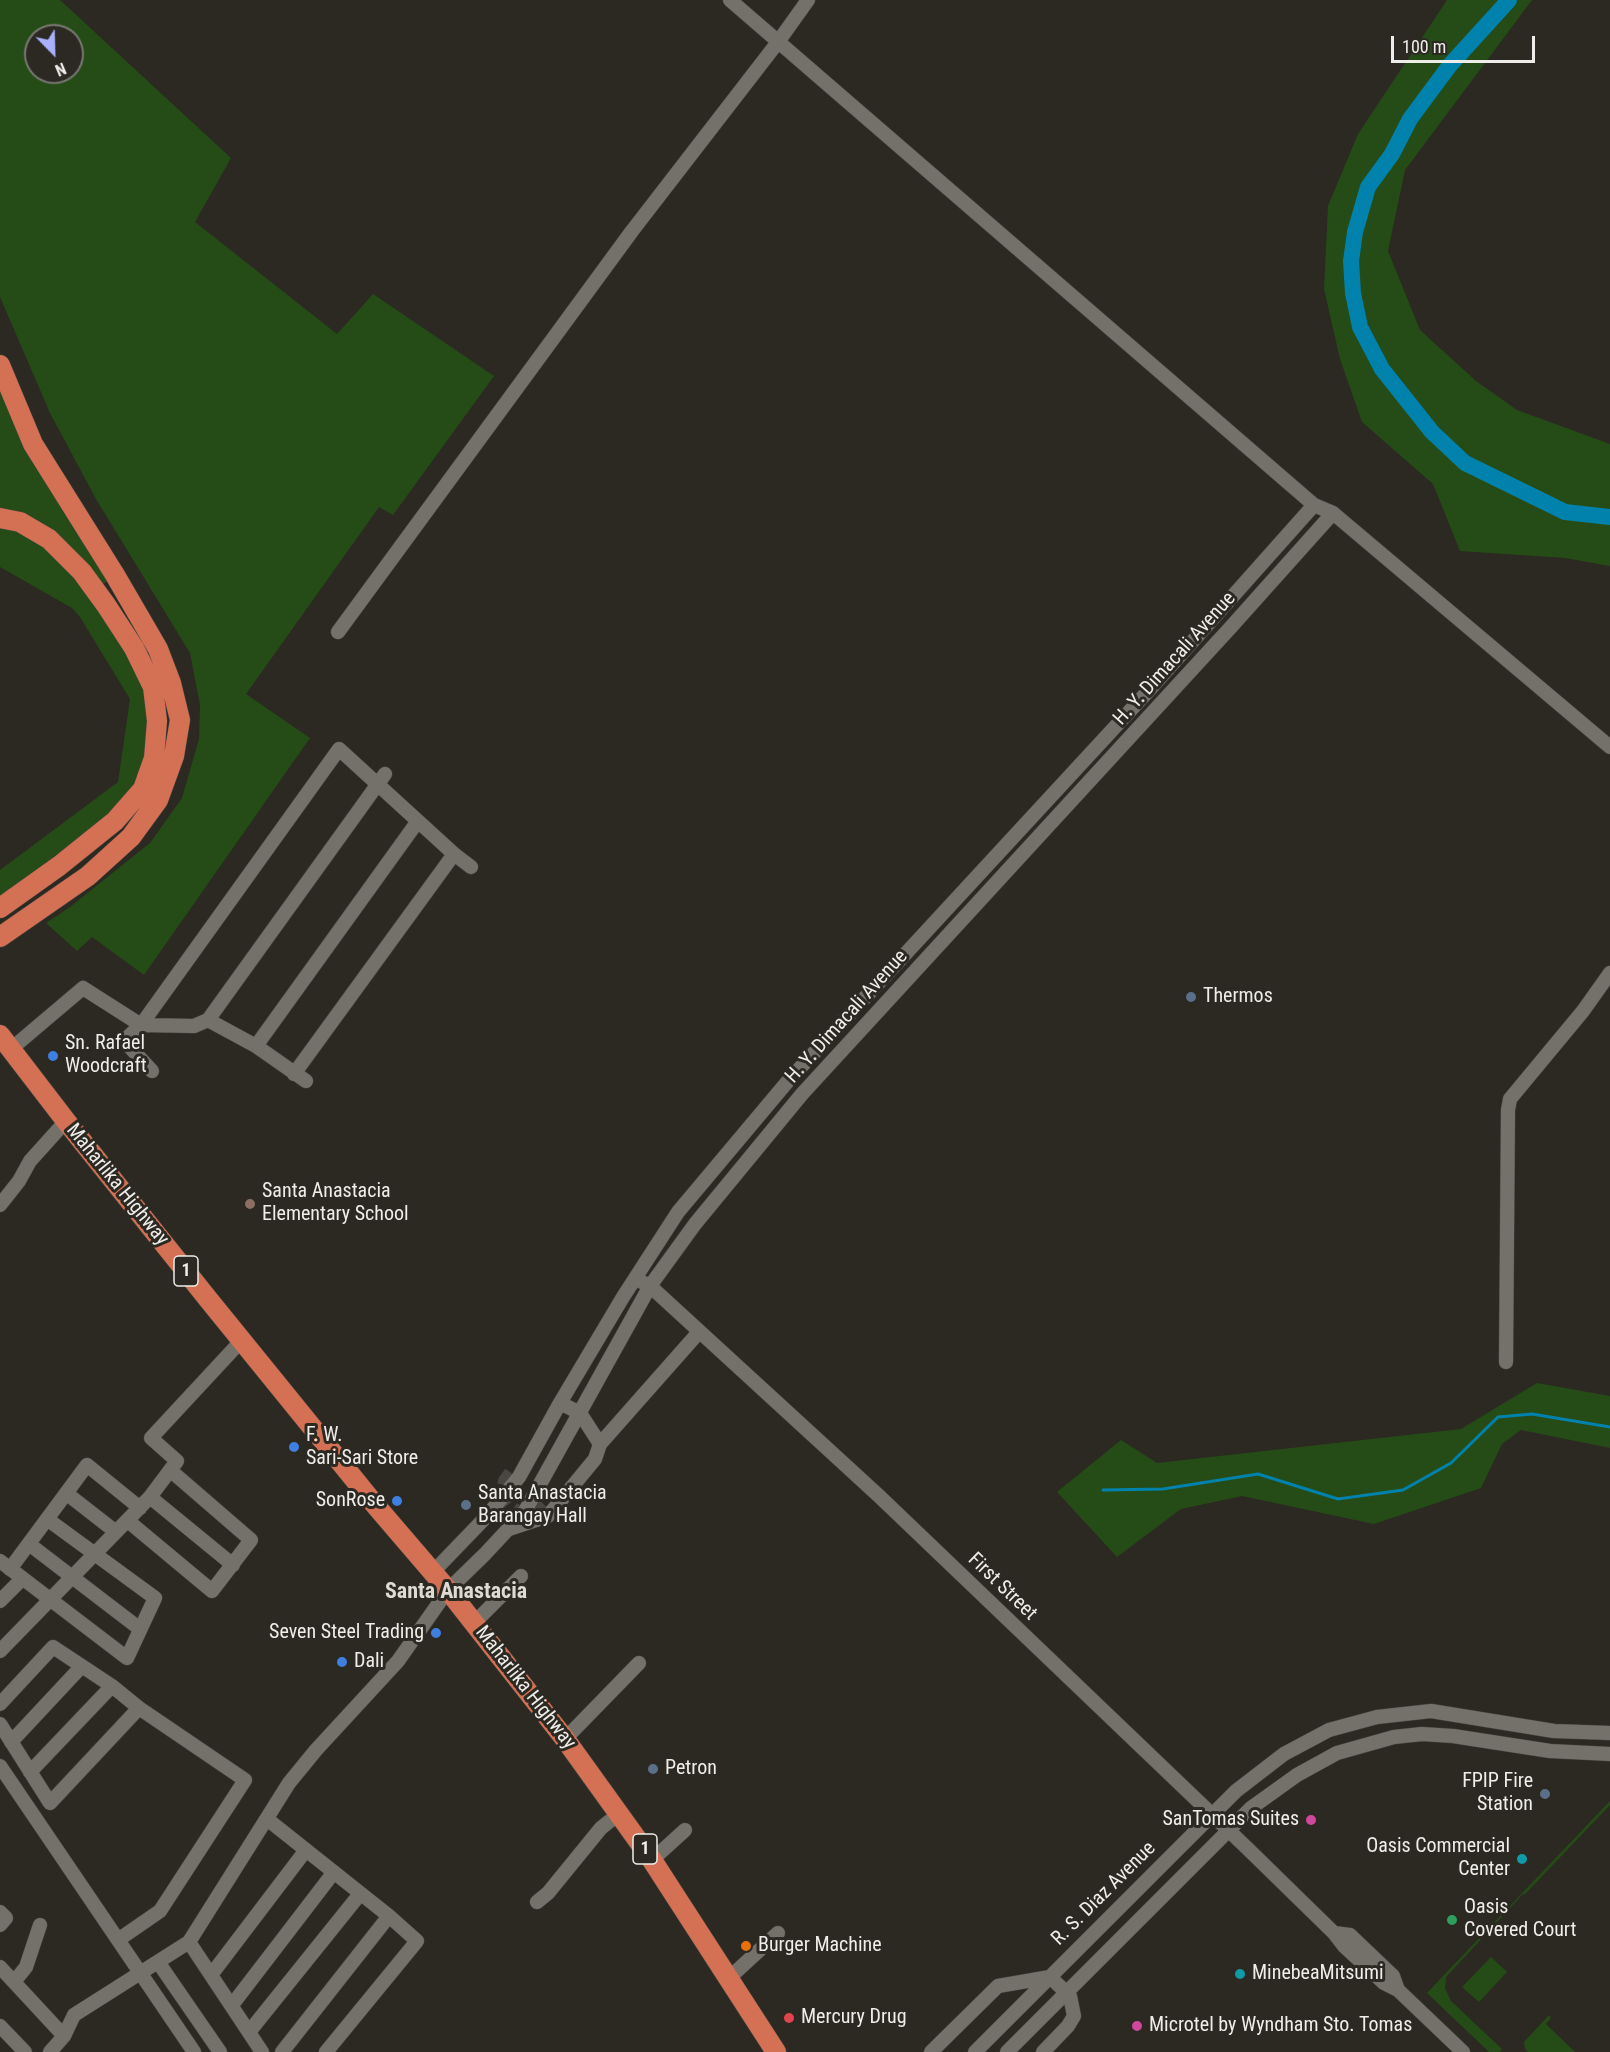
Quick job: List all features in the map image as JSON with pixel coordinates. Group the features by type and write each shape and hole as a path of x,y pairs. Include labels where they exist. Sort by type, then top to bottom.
{"highway":[{"path":"0,365 33,444 158,649 171,683 180,720 174,756 158,800 131,837 88,876 0,937"},
{"path":"0,518 20,522 49,539 82,572 134,648 153,687 158,721 154,758 143,789 115,821 59,866 0,908"},
{"name":"Maharlika Highway","path":"6,1042 66,1121 242,1340 376,1506 448,1590 566,1738 652,1860 776,2052"}],"street":[{"path":"730,0 1314,505 1333,513 1610,747"},
{"path":"338,632 632,231 808,0"},
{"name":"H. Y. Dimacali Avenue","path":"433,1572 469,1536 519,1477 560,1403 635,1278 678,1212 788,1082 1151,688 1314,505"},
{"name":"H. Y. Dimacali Avenue","path":"189,1942 289,1783 316,1750 398,1661 448,1590 525,1511 650,1286 695,1224 802,1094 1333,513"},
{"path":"153,1071 128,1045 127,1038 141,1024 339,749 381,778 418,821 471,867"},
{"path":"6,1042 83,988 141,1024 194,1026 208,1020 381,778"},
{"path":"256,1046 418,821"},
{"path":"208,1020 256,1046 300,1077 454,854"},
{"path":"1506,1362 1508,1110 1510,1099 1583,1011 1610,973"},
{"path":"788,1082 802,1094"},
{"path":"0,1205 19,1181 30,1161 66,1121"},
{"name":"First Street","path":"635,1278 650,1286 879,1496 1229,1831 1334,1933 1344,1946 1384,1983 1398,1990 1463,2052"},
{"path":"507,1530 548,1516 595,1459 600,1444 699,1332"},
{"path":"0,1651 150,1497 177,1461 151,1438 242,1340"},
{"path":"560,1403 580,1413 600,1444"},
{"path":"511,1473 536,1436 548,1425"},
{"path":"546,1503 576,1470 595,1459"},
{"path":"47,1519 155,1598 127,1658 5,1565 29,1544 47,1519 66,1493 87,1465 140,1508"},
{"path":"128,1521 212,1591 251,1540 170,1470"},
{"path":"66,1493 116,1532"},
{"path":"150,1497 233,1565"},
{"path":"469,1536 485,1554"},
{"path":"29,1544 140,1629"},
{"path":"474,1623 521,1576"},
{"path":"0,1601 22,1579"},
{"path":"0,1704 53,1647 245,1780 160,1911 118,1940"},
{"path":"566,1738 639,1664"},
{"path":"11,1742 82,1666"},
{"path":"30,1772 112,1686"},
{"path":"0,1724 50,1803 139,1708"},
{"name":"R. S. Diaz Avenue","path":"975,2052 1211,1815 1253,1777 1284,1754 1329,1730 1377,1717 1431,1711 1554,1731 1610,1733"},
{"path":"1007,2052 1251,1808 1297,1775 1337,1753 1394,1737 1422,1734 1453,1736 1550,1751 1610,1754"},
{"path":"0,1766 194,2052"},
{"path":"537,1902 548,1893 601,1828 620,1813"},
{"path":"267,1819 417,1941 326,2052"},
{"path":"652,1860 685,1830"},
{"path":"211,1975 306,1850"},
{"path":"232,2005 334,1872"},
{"path":"249,2032 360,1894"},
{"path":"1115,1911 1131,1927"},
{"path":"0,1912 6,1918 0,1925"},
{"path":"282,2052 388,1916"},
{"path":"14,1982 26,1967 40,1925"},
{"path":"728,1978 778,1933"},
{"path":"50,2052 64,2036 74,2015 189,1942 262,2052"},
{"path":"158,1962 220,2052"},
{"path":"0,1967 64,2036"},
{"path":"931,2052 998,1986 1050,1977 1067,1991 1074,2016 1068,2026 1042,2052"},
{"path":"0,2026 25,2052"}],"green space":[{"path":"0,0 60,0 231,158 195,222 337,334 373,294 494,376 393,515 379,507 246,694 310,738 144,975 92,937 77,951 46,923 70,907 150,843 182,798 199,739 200,705 190,653 96,499 50,413 0,297"},
{"path":"1447,0 1532,0 1405,170 1388,251 1420,330 1476,381 1517,410 1610,444 1610,566 1565,558 1460,551 1433,484 1362,422 1340,359 1324,289 1328,206 1358,134"},
{"path":"0,383 109,580 101,586 0,514"},
{"path":"0,524 24,531 78,574 136,670 146,699 149,729 144,760 134,783 114,810 0,899 0,870 118,782 130,699 80,617 72,608 0,567"},
{"path":"1537,1383 1610,1396 1610,1448 1521,1430 1502,1444 1481,1488 1374,1524 1242,1496 1181,1509 1117,1557 1057,1492 1121,1440 1157,1463 1461,1429"},
{"path":"1610,1801 1610,1805 1446,1977 1445,1988 1451,2001 1502,2049 1500,2052 1489,2052 1427,1993"},
{"path":"1491,1957 1507,1972 1479,2002 1462,1987"},
{"path":"1549,2015 1551,2018 1546,2024 1575,2052 1528,2052 1525,2049 1524,2042"}],"waterway":[{"path":"1509,0 1450,65 1410,119 1392,154 1368,187 1355,232 1351,261 1353,293 1360,327 1382,369 1432,432 1465,463 1565,512 1610,517"},
{"path":"1103,1490 1163,1489 1258,1474 1338,1499 1403,1490 1451,1463 1498,1417 1532,1414 1610,1427"}],"tunnel":[{"path":"511,1473 505,1481 503,1491 505,1500 511,1508 520,1513 530,1514 539,1510 546,1503"}],"place":[{"name":"Thermos","path":"1191,997"},
{"name":"Sn. Rafael Woodcraft","path":"53,1056"},
{"name":"Santa Anastacia Elementary School","path":"250,1204"},
{"name":"F. W. Sari-Sari Store","path":"294,1447"},
{"name":"SonRose","path":"397,1501"},
{"name":"Santa Anastacia Barangay Hall","path":"466,1505"},
{"name":"Seven Steel Trading","path":"436,1633"},
{"name":"Dali","path":"342,1662"},
{"name":"Petron","path":"653,1769"},
{"name":"FPIP Fire Station","path":"1545,1794"},
{"name":"SanTomas Suites","path":"1311,1820"},
{"name":"Oasis Commercial Center","path":"1522,1859"},
{"name":"Oasis Covered Court","path":"1452,1920"},
{"name":"Burger Machine","path":"746,1946"},
{"name":"MinebeaMitsumi","path":"1240,1974"},
{"name":"Mercury Drug","path":"789,2018"},
{"name":"Microtel by Wyndham Sto. Tomas","path":"1137,2026"}],"district":[{"name":"Santa Anastacia","path":"456,1592"}]}
